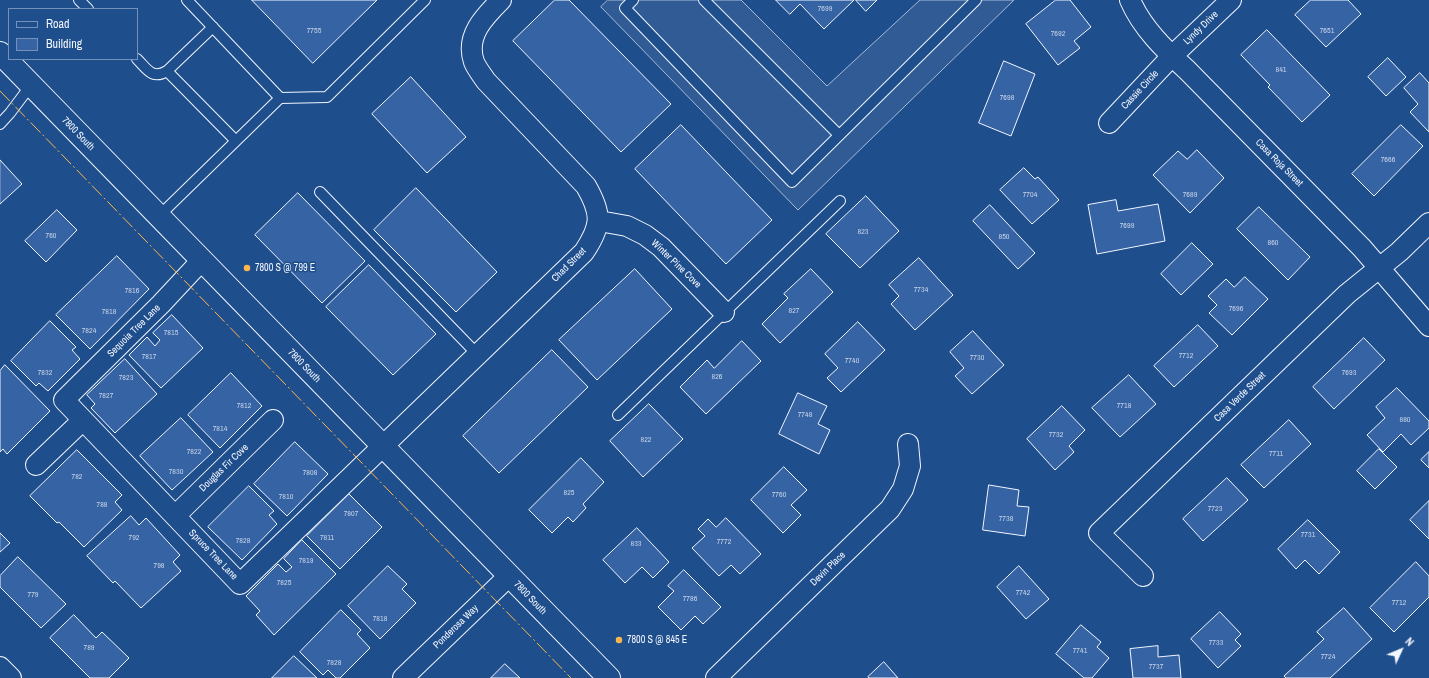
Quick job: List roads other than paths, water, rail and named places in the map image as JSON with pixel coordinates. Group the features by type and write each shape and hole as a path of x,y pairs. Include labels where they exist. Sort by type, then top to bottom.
{"main road":[{"name":"7800 South","path":"0,53 609,678"}],"street":[{"name":"Chad Street","path":"382,446 584,252 594,238 598,221 595,202 586,186 486,81 474,63 471,44 477,27 501,0"},
{"name":"Casa Roja Street","path":"1130,0 1136,14 1172,56 1362,248 1429,326"},
{"name":"Lyndy Drive","path":"1172,56 1231,0"},
{"name":"Cassie Circle","path":"1109,123 1172,56"},
{"name":"Winter Pine Cove","path":"598,221 627,226 645,235 661,247 724,312"},
{"name":"Casa Verde Street","path":"1143,576 1099,533 1347,294 1399,252 1429,223"},
{"name":"Sequoia Tree Lane","path":"64,400 161,304 202,260"},
{"name":"Spruce Tree Lane","path":"64,400 240,584 382,446"},
{"path":"36,465 83,420"},
{"name":"Douglas Fir Cove","path":"175,516 273,420"},
{"name":"Devin Place","path":"716,678 890,509 903,489 910,466 908,444"},
{"name":"Ponderosa Way","path":"403,678 509,576"},
{"path":"0,667 11,678"}],"lane":[{"path":"79,0 87,8"},
{"path":"187,0 280,98"},
{"path":"159,216 280,98 327,97 426,0"},
{"path":"633,0 625,8 792,182 976,0"},
{"path":"704,0 839,134"},
{"path":"138,60 152,74 160,75 167,71 213,27"},
{"path":"167,71 236,141"},
{"path":"0,124 31,85"},
{"path":"320,192 477,354"},
{"path":"618,415 840,201"}],"place":[{"name":"7800 S @ 799 E","path":"247,268"},
{"name":"7800 S @ 845 E","path":"619,640"}]}
